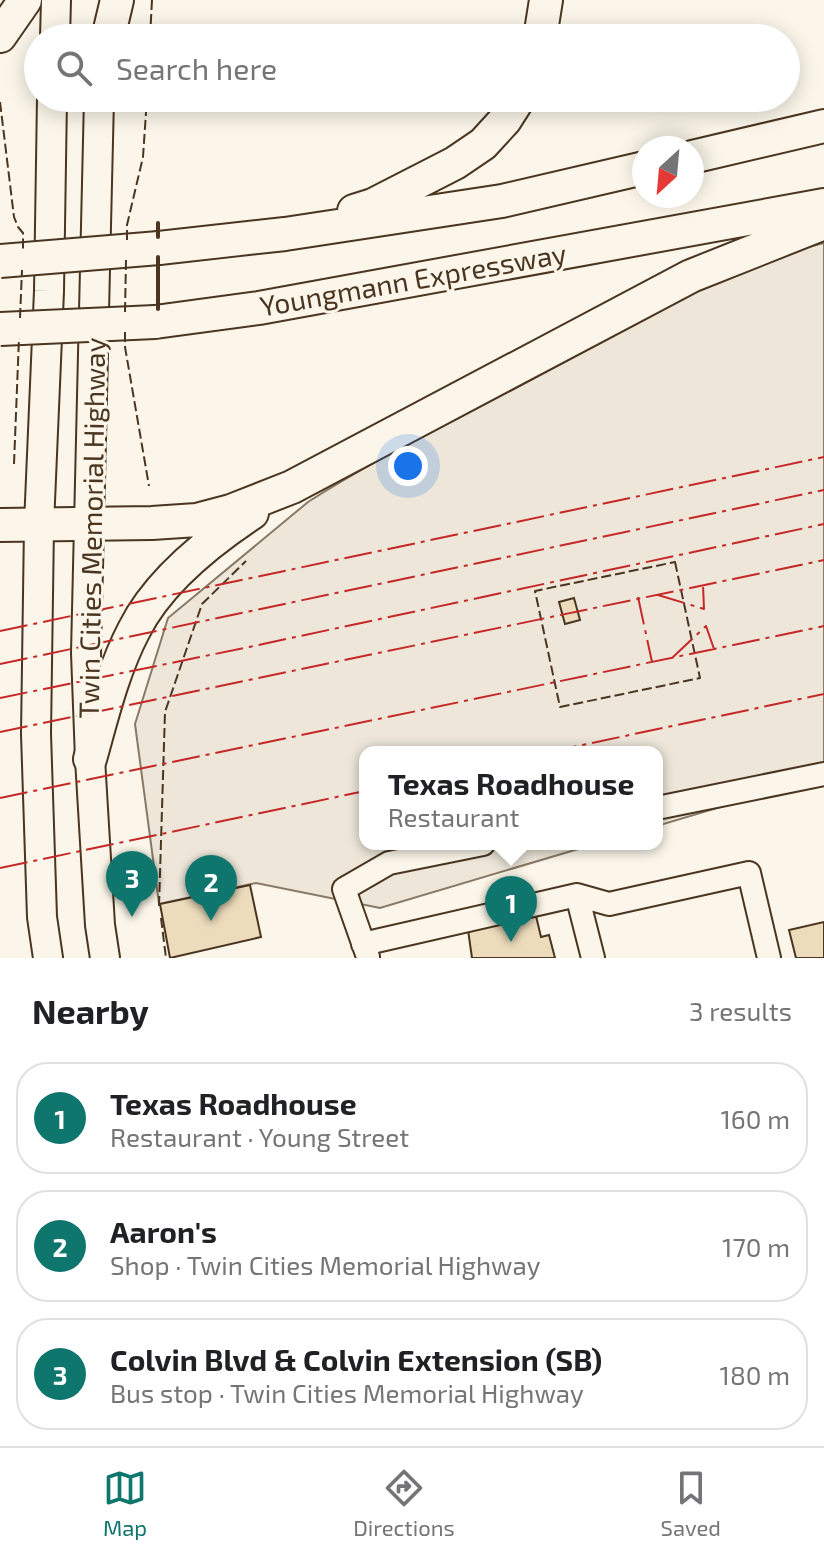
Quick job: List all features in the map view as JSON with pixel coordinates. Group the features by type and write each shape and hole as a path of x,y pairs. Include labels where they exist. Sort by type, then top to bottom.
{"highway":[{"path":"0,36 25,0"},
{"path":"111,24 117,0"},
{"path":"542,24 546,0"},
{"path":"285,234 373,205 455,163 483,144 510,112"},
{"path":"704,154 824,126"},
{"path":"0,261 285,234 502,201 632,171"},
{"name":"Youngmann Expressway","path":"0,329 155,322 259,308 824,205"},
{"path":"90,759 112,685 133,631 166,584 199,551 236,523 292,487 691,276 824,223"},
{"path":"0,525 197,520 231,511 292,487"}],"main road":[{"path":"55,24 56,0"},
{"path":"102,24 103,0"},
{"name":"Twin Cities Memorial Highway","path":"48,958 42,917 36,734 52,112"},
{"name":"Twin Cities Memorial Highway","path":"99,112 86,653 100,925 105,958"}],"street":[{"path":"663,807 824,774"},
{"path":"453,850 389,863 344,889 366,951 577,895 609,904 749,873 769,958"},
{"path":"577,895 593,958"}],"shaded area":[{"path":"824,243 824,776 663,824 663,746 359,746 359,850 575,850 380,908 256,883 159,904 135,724 168,618 308,502 363,469 674,301 747,267"}],"building":[{"path":"574,598 580,620 565,624 559,602"},
{"path":"250,885 261,937 170,958 160,904"},
{"path":"536,916 541,937 549,935 555,958 472,958 468,930"},
{"path":"824,922 824,958 796,958 789,930"}],"fence":[{"path":"151,24 152,0"},
{"path":"0,102 14,217 23,233 23,250"},
{"path":"127,240 127,225 143,157 146,112"},
{"path":"125,312 126,260"},
{"path":"20,318 22,270"},
{"path":"125,332 149,486"},
{"path":"14,464 19,338"},
{"path":"159,906 165,712 202,604 246,561"},
{"path":"675,562 700,678 560,707 535,591 675,562"},
{"path":"161,918 166,958"}],"wall":[{"path":"158,223 158,237"},
{"path":"158,257 158,309"}],"power":[{"path":"0,631 824,457"},
{"path":"0,664 824,490"},
{"path":"0,698 824,524"},
{"path":"0,732 824,560"},
{"path":"658,595 704,609 703,585"},
{"path":"638,597 652,662"},
{"path":"672,658 706,626 714,649"},
{"path":"0,798 824,626"},
{"path":"577,746 824,694"},
{"path":"0,868 359,792"}],"place":[{"name":"Colvin Blvd & Colvin Extension (SB)","path":"132,917"},
{"name":"Aaron's","path":"211,921"},
{"name":"Texas Roadhouse","path":"511,942"}]}
